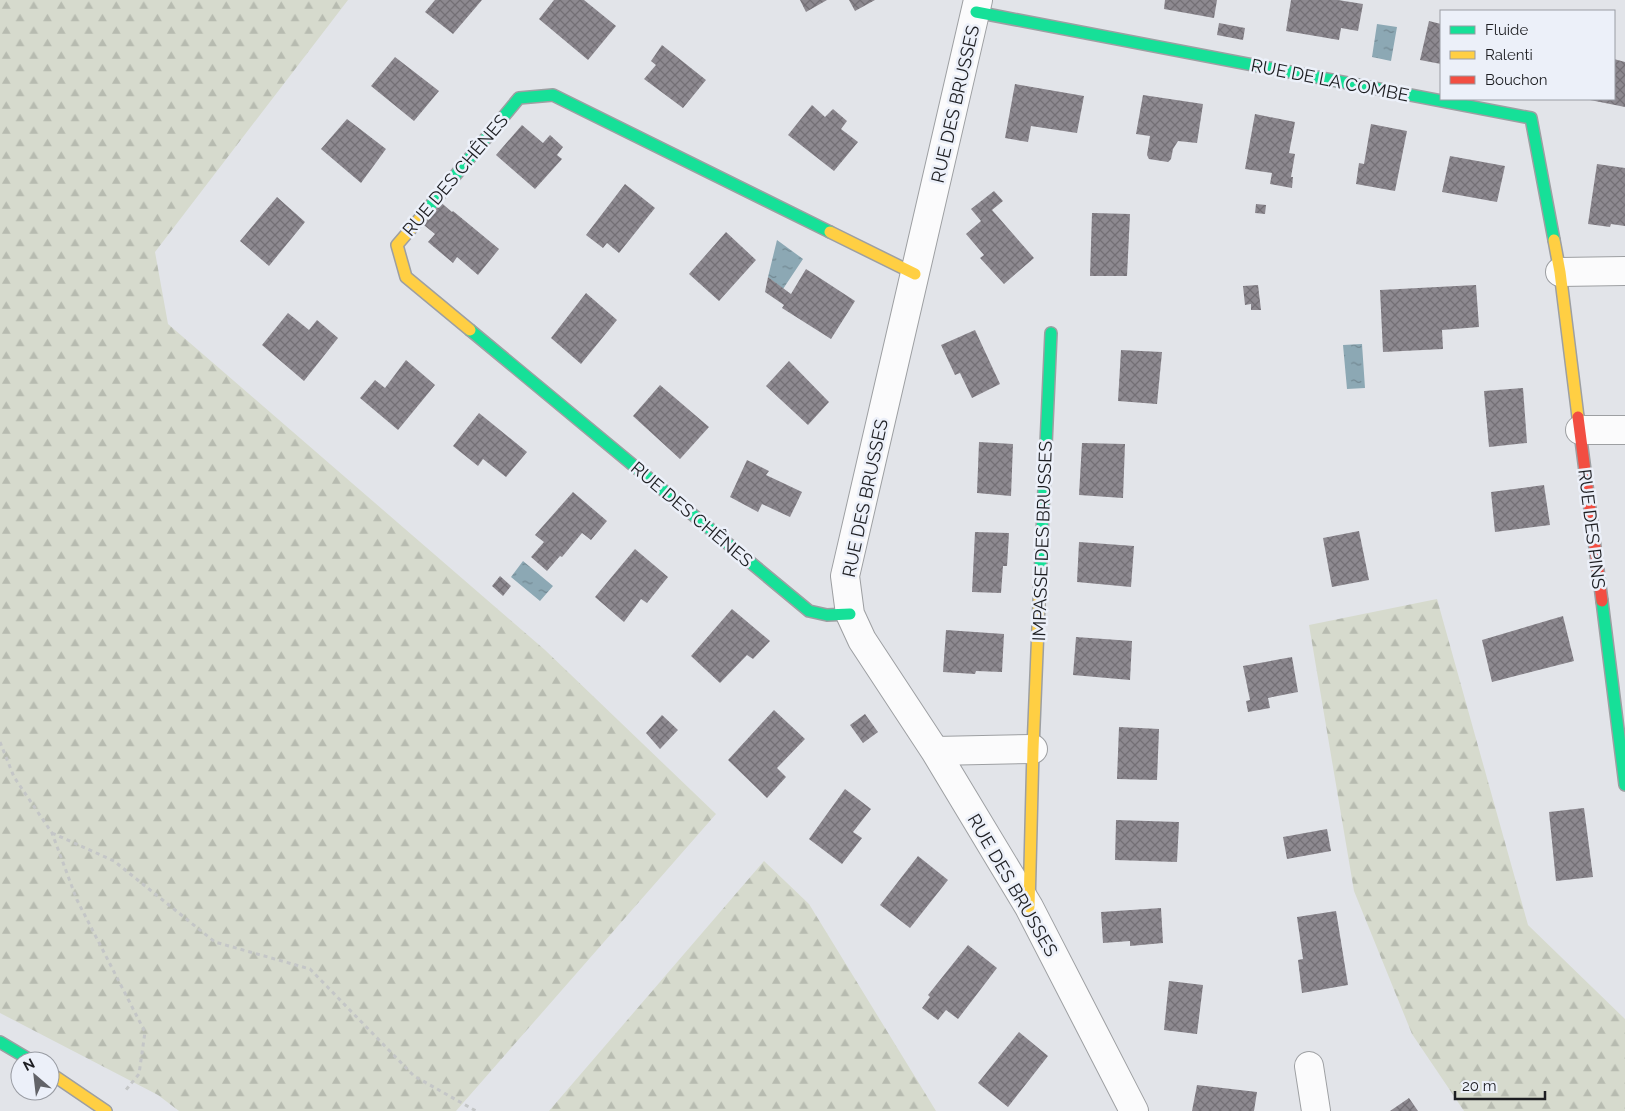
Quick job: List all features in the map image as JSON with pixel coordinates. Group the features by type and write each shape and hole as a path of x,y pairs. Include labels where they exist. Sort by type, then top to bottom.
{"street":[{"name":"RUE DE LA COMBE","path":"977,6 1440,100"},
{"name":"RUE DES BRUSSES","path":"977,6 845,576 850,614 862,640 935,751 1029,907 1134,1111"},
{"name":"RUE DES CHÊNES","path":"850,614 827,615 809,611 406,277 397,245 520,98 553,95 916,274"},
{"name":"RUE DE LA COMBE","path":"1442,100 1531,118 1560,272"},
{"path":"1560,272 1625,271"},
{"name":"RUE DES PINS","path":"1560,272 1625,785"},
{"name":"IMPASSE DES BRUSSES","path":"1029,907 1033,749 1051,333"},
{"path":"1580,430 1625,430"},
{"path":"935,751 1033,749"},
{"path":"0,1042 15,1051"},
{"path":"1309,1066 1316,1111"},
{"path":"60,1080 106,1111"}],"path":[{"path":"0,742 14,777 52,833 77,900 145,1032 138,1074 120,1096"},
{"path":"52,833 114,860 215,942 310,969 414,1076 476,1111"}],"green space":[{"path":"0,0 348,0 155,252 168,324 545,650 716,814 456,1111 179,1111 158,1095 0,1013"},
{"path":"1437,599 1528,925 1625,1019 1625,1111 1464,1111 1412,1034 1354,891 1309,625"},
{"path":"764,861 809,904 936,1111 549,1111"}],"water":[{"path":"1377,24 1397,27 1391,61 1372,57"},
{"path":"777,240 803,259 783,289 768,277"},
{"path":"1362,344 1365,388 1347,389 1343,345"},
{"path":"523,561 553,586 540,601 511,577"}],"building":[{"path":"435,0 482,0 453,34 425,12"},
{"path":"554,0 584,0 616,26 588,60 539,19"},
{"path":"800,0 827,0 806,12"},
{"path":"849,0 875,0 855,11"},
{"path":"1165,0 1217,0 1214,18 1164,9"},
{"path":"1291,0 1338,0 1363,4 1358,31 1341,28 1339,40 1286,31"},
{"path":"1429,21 1440,24 1440,64 1420,60"},
{"path":"1219,23 1245,28 1243,40 1217,35"},
{"path":"662,45 706,80 683,108 644,79 656,65 651,61"},
{"path":"395,57 439,91 414,121 371,86"},
{"path":"1615,59 1625,62 1625,107 1590,100 1615,100"},
{"path":"1015,84 1084,96 1077,133 1031,126 1028,142 1005,138"},
{"path":"1143,95 1203,104 1197,143 1178,141 1168,162 1149,159 1147,155 1150,136 1136,134"},
{"path":"812,105 825,117 833,109 847,121 841,129 858,142 834,171 788,135"},
{"path":"1255,114 1295,122 1289,153 1295,154 1291,177 1293,177 1292,188 1270,184 1272,173 1245,169"},
{"path":"347,119 386,149 361,183 321,149"},
{"path":"1371,124 1407,131 1395,191 1356,184 1359,163 1364,164"},
{"path":"522,125 543,143 550,135 563,147 557,155 562,159 535,189 496,155"},
{"path":"1450,156 1505,166 1497,202 1442,192"},
{"path":"1597,164 1625,168 1625,226 1611,224 1610,227 1588,224"},
{"path":"625,184 655,208 619,253 607,243 603,248 586,235"},
{"path":"994,191 1003,201 992,210 1034,258 1004,284 980,258 984,255 966,234 981,221 971,209"},
{"path":"277,197 305,222 269,266 240,241"},
{"path":"438,200 499,249 478,275 457,257 453,263 428,242 435,234 420,222"},
{"path":"1256,204 1266,205 1265,214 1255,213"},
{"path":"1092,213 1130,214 1127,276 1090,276"},
{"path":"726,232 756,260 719,301 689,274"},
{"path":"806,269 855,301 831,339 782,308 784,305 765,292 768,277 791,294"},
{"path":"1258,285 1261,310 1251,310 1251,304 1245,305 1243,286"},
{"path":"1476,285 1479,327 1442,330 1443,349 1383,352 1380,290"},
{"path":"586,293 617,320 581,364 551,338"},
{"path":"288,313 309,330 317,320 338,338 304,381 262,345"},
{"path":"975,330 1000,384 972,398 960,373 955,375 941,345"},
{"path":"1121,350 1162,352 1157,404 1118,401"},
{"path":"406,360 435,385 398,430 360,398 375,380 385,388"},
{"path":"789,361 829,402 808,425 766,386"},
{"path":"660,385 709,427 680,459 633,416"},
{"path":"1523,388 1527,443 1489,447 1484,391"},
{"path":"479,413 527,452 506,477 483,459 478,466 453,446"},
{"path":"979,442 1013,444 1011,496 977,493"},
{"path":"1082,443 1125,444 1123,498 1079,495"},
{"path":"747,460 769,471 766,475 802,492 790,517 762,504 758,512 730,497"},
{"path":"1544,485 1550,525 1495,532 1491,492"},
{"path":"573,492 607,521 591,540 582,533 562,557 560,556 547,571 531,557 544,542 535,535"},
{"path":"1359,531 1369,580 1332,587 1323,538"},
{"path":"975,532 1009,533 1007,566 1003,566 1001,593 972,592"},
{"path":"1079,542 1134,546 1131,587 1077,582"},
{"path":"635,549 668,577 647,603 641,599 624,622 595,597"},
{"path":"500,576 511,586 503,596 492,586"},
{"path":"732,609 770,641 753,659 747,655 720,683 691,656"},
{"path":"1563,616 1574,661 1492,682 1482,640"},
{"path":"946,630 1004,634 1002,672 976,671 975,674 943,672"},
{"path":"1076,637 1132,641 1130,680 1073,675"},
{"path":"1292,657 1298,692 1268,698 1270,708 1248,712 1246,701 1250,700 1243,666"},
{"path":"774,710 805,739 777,768 786,777 767,798 728,760"},
{"path":"865,714 878,732 863,743 850,725"},
{"path":"662,715 678,730 660,749 646,733"},
{"path":"1119,727 1159,729 1157,780 1117,779"},
{"path":"845,789 871,809 853,832 862,838 842,864 809,839"},
{"path":"1584,808 1593,877 1556,881 1549,812"},
{"path":"1116,820 1179,822 1177,862 1115,860"},
{"path":"1327,829 1331,851 1287,859 1283,837"},
{"path":"918,856 948,880 910,928 880,905"},
{"path":"1161,908 1163,943 1130,946 1130,941 1103,943 1101,912"},
{"path":"1336,911 1348,985 1302,993 1298,960 1303,959 1297,917"},
{"path":"968,945 997,968 958,1019 946,1010 938,1020 922,1008 930,997 928,995"},
{"path":"1169,981 1203,985 1197,1034 1164,1030"},
{"path":"1019,1032 1048,1056 1008,1107 978,1083"},
{"path":"1197,1085 1257,1092 1254,1111 1192,1111"},
{"path":"1409,1098 1418,1111 1390,1111"}],"traffic: fast":[{"path":"976,12 1531,118 1554,240"},
{"path":"421,217 519,98 553,95 830,232"},
{"path":"470,330 809,611 827,615 850,614"},
{"path":"1040,579 1051,333"},
{"path":"1602,601 1625,785"},
{"path":"0,1042 15,1051"}],"traffic: slow":[{"path":"421,217 397,245 406,277 470,330"},
{"path":"830,232 915,274"},
{"path":"1554,240 1560,272 1578,417"},
{"path":"1029,907 1040,579"},
{"path":"60,1080 106,1111"}],"traffic: jam":[{"path":"1578,417 1602,601"}]}
